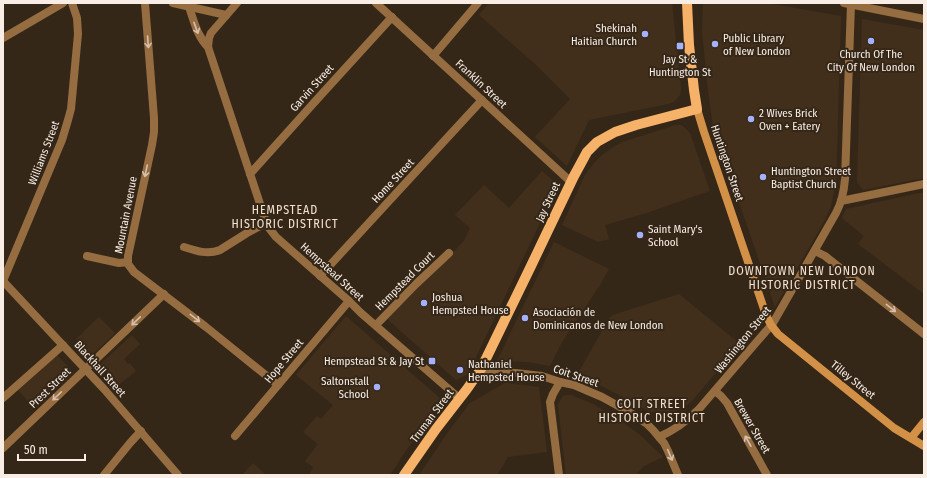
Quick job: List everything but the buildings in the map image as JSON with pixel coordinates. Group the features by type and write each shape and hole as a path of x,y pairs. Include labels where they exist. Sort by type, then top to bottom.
{"main road":[{"name":"Huntington Street","path":"687,3 689,45 697,109 766,315 772,326"},
{"name":"Jay Street","path":"479,372 587,152 597,142 615,132 697,109"},
{"name":"Tilley Street","path":"772,326 778,334 882,418 899,431 924,446"},
{"name":"Truman Street","path":"404,475 436,429 479,372"},
{"path":"911,438 924,422"}],"street":[{"path":"3,38 63,3"},
{"name":"Williams Street","path":"3,281 62,140 68,120 72,98 78,34 77,18 72,3"},
{"name":"Mountain Avenue","path":"145,3 154,132 128,262 134,272 164,294 278,385"},
{"path":"174,3 226,16"},
{"path":"208,47 211,33 237,3"},
{"name":"Franklin Street","path":"376,3 571,182"},
{"path":"433,56 478,3"},
{"path":"848,4 924,19"},
{"name":"Washington Street","path":"659,437 670,432 690,418 772,326 836,213 841,201 845,183 848,4"},
{"name":"Hempstead Street","path":"189,7 198,33 208,47 266,223 276,237 459,398"},
{"name":"Garvin Street","path":"250,174 392,17"},
{"name":"Home Street","path":"320,276 482,100"},
{"path":"841,201 924,184"},
{"path":"184,247 206,252 215,252 266,223"},
{"path":"815,251 825,256 924,334"},
{"name":"Hempstead Court","path":"376,325 449,253"},
{"path":"87,256 119,263 128,262"},
{"name":"Blackhall Street","path":"3,281 85,369 178,475"},
{"name":"Prest Street","path":"3,448 164,294"},
{"name":"Hope Street","path":"235,436 349,301"},
{"path":"3,398 63,345"},
{"name":"Coit Street","path":"479,372 515,373 542,376 580,387 602,397 644,421 653,430 668,451 678,475"},
{"path":"559,475 550,402 560,382"},
{"name":"Brewer Street","path":"715,391 727,403 767,475"},
{"path":"104,475 141,432"}],"shaded area":[{"path":"489,3 672,3 681,89 680,95 674,102 668,104 589,120 567,166 535,137 570,99 534,63 479,15"},
{"path":"703,3 767,3 841,16 836,182 831,206 825,220 775,307 713,126 702,32"},
{"path":"862,19 924,30 924,178 863,190 857,182"},
{"path":"676,125 681,125 690,133 710,191 646,213 605,225 609,239 598,242 562,225 585,175 602,155 622,142"},
{"path":"542,171 558,185 468,374 456,380 387,319 464,241 470,228 455,215 484,185 509,208"},
{"path":"924,192 924,294 858,244 864,236 842,218 846,209"},
{"path":"554,242 609,269 562,342 550,366 528,362 497,361"},
{"path":"679,294 740,344 692,401 686,406 676,411 666,413 651,412 600,385 577,375 610,317"},
{"path":"346,316 442,400 390,475 309,475 313,467 305,461 318,444 303,432 317,416 321,419 333,405 296,375"},
{"path":"99,317 115,333 91,356 76,339"},
{"path":"132,335 140,344 124,359 128,364 130,363 136,371 117,386 99,365"},
{"path":"57,355 74,373 35,409 18,390"},
{"path":"505,383 539,387 547,452 507,457 497,475 419,475 470,403"},
{"path":"568,395 591,403 617,418 639,434 663,457 644,466 637,473 638,475 566,475 558,405 563,396"},
{"path":"253,463 266,475 242,475"}],"place":[{"name":"Shekinah Haitian Church","path":"645,34"},
{"name":"Church Of The City Of New London","path":"871,41"},
{"name":"Public Library of New London","path":"715,44"},
{"name":"Jay St & Huntington St","path":"680,46"},
{"name":"2 Wives Brick Oven + Eatery","path":"751,119"},
{"name":"Huntington Street Baptist Church","path":"763,177"},
{"name":"Saint Mary's School","path":"640,235"},
{"name":"Joshua Hempsted House","path":"424,303"},
{"name":"Asociación de Dominicanos de New London","path":"525,318"},
{"name":"Hempstead St & Jay St","path":"432,361"},
{"name":"Nathaniel Hempsted House","path":"460,370"},
{"name":"Saltonstall School","path":"377,387"}],"district":[{"name":"HEMPSTEAD HISTORIC DISTRICT","path":"285,217"},
{"name":"DOWNTOWN NEW LONDON HISTORIC DISTRICT","path":"802,278"},
{"name":"COIT STREET HISTORIC DISTRICT","path":"652,411"}]}
